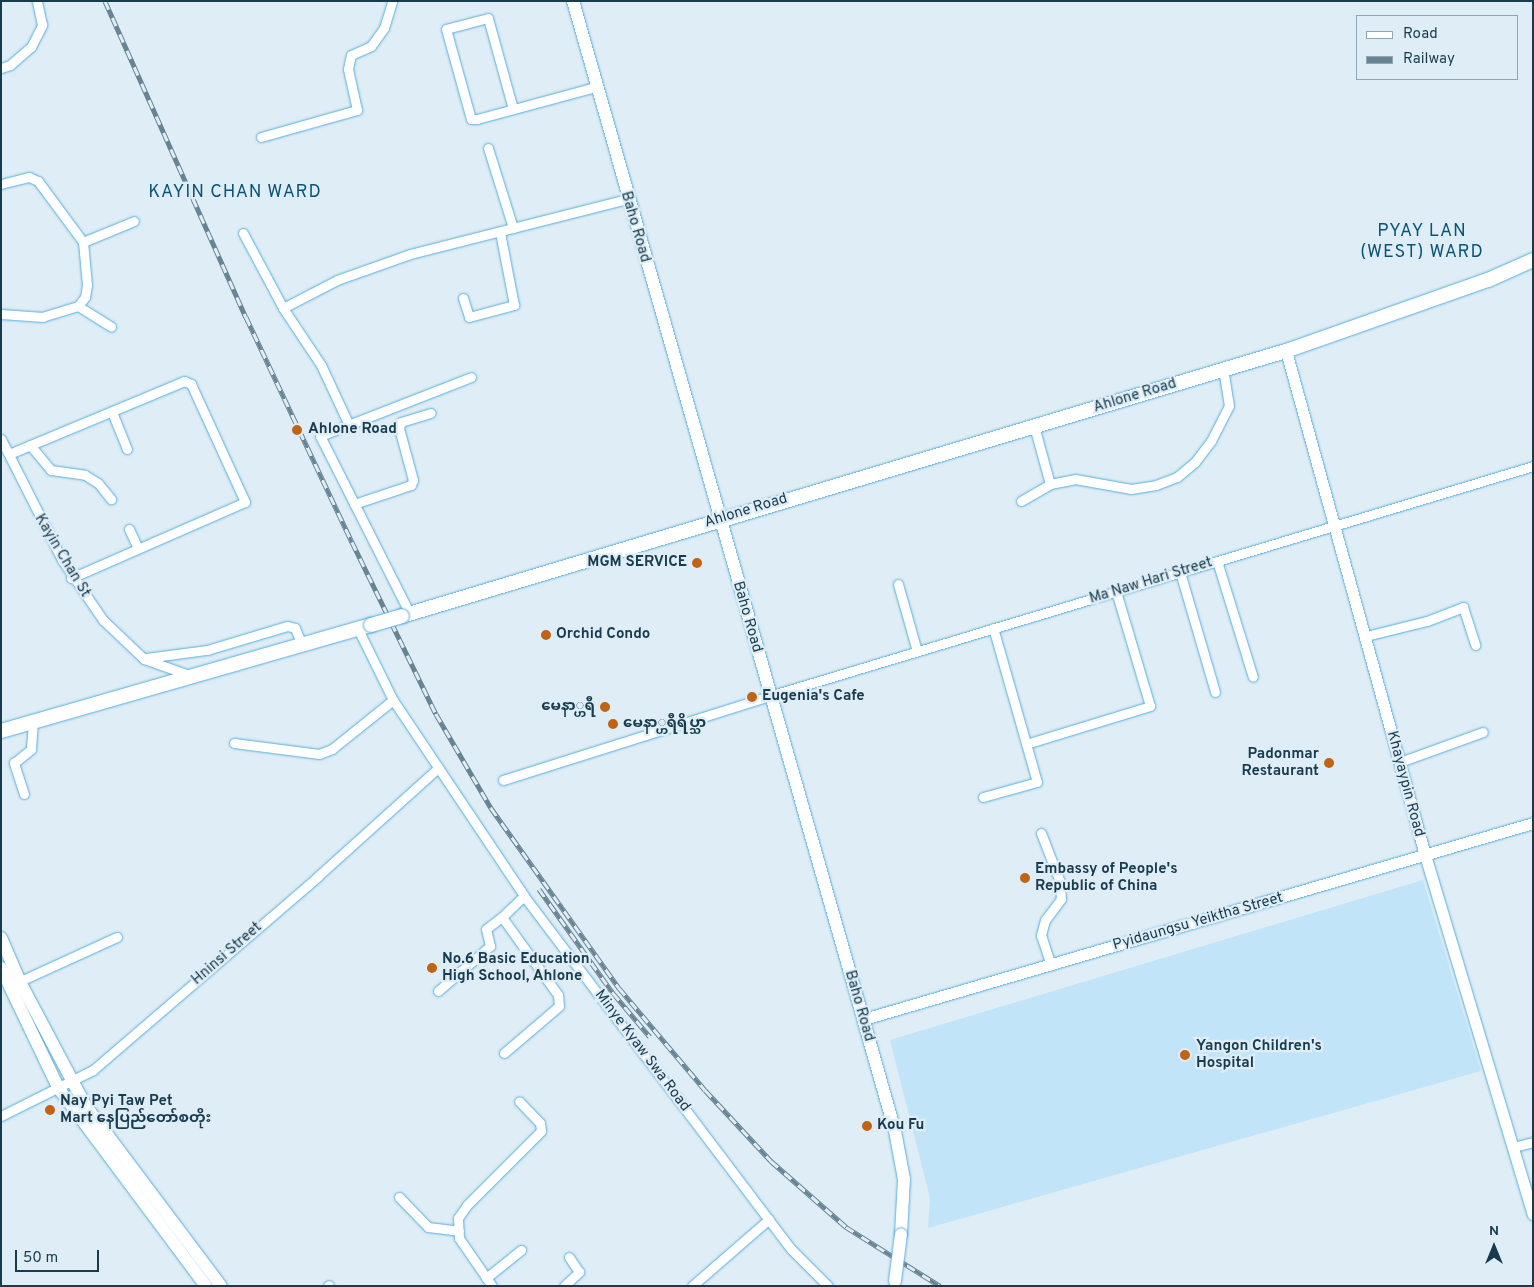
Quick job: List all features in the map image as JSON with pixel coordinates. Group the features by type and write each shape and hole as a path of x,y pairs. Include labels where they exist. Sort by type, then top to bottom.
{"main road":[{"name":"Baho Road","path":"573,1 769,696 864,1020 904,1178 901,1234 895,1284"},
{"name":"Ahlone Road","path":"1,732 406,615 719,519 1286,351 1488,280 1533,260"},
{"name":"Ahlone Road","path":"1488,280 1533,270"},
{"path":"1,938 15,984 59,1089 147,1199 221,1286"},
{"path":"1,968 15,984 85,1105 206,1286"}],"street":[{"path":"1,68 10,65 31,47 42,25 37,1"},
{"path":"261,137 358,110 348,69 351,55 371,46 384,28 392,1"},
{"path":"513,109 488,18 446,29 471,119 513,109 596,86"},
{"path":"488,148 513,228"},
{"path":"1,184 34,178 83,242 86,285 85,297 78,306 43,316 1,314"},
{"path":"282,308 337,280 410,254 627,198"},
{"path":"83,242 134,221"},
{"path":"463,298 469,317 514,305 500,232"},
{"path":"243,233 282,308 321,365 349,424"},
{"path":"78,306 111,327"},
{"name":"Khayaypin Road","path":"1286,351 1425,855 1533,1214"},
{"path":"1021,501 1050,484 1076,479 1131,489 1156,485 1177,477 1196,462 1211,440 1229,406 1229,392 1223,370"},
{"path":"406,615 320,436 471,377"},
{"path":"9,454 188,381 244,502 72,578"},
{"path":"112,412 127,449"},
{"path":"354,504 411,485 413,480 399,428 401,422 431,412"},
{"path":"1034,426 1050,484"},
{"name":"Kayin Chan St","path":"1,439 72,578 115,634 144,659"},
{"path":"30,445 50,470 85,475 98,483 111,499"},
{"name":"Ma Naw Hari Street","path":"503,780 916,651 1533,466"},
{"path":"129,529 138,548"},
{"path":"1218,560 1253,677"},
{"path":"1180,572 1215,692"},
{"path":"898,584 916,651"},
{"path":"1026,744 1150,706 1116,591"},
{"path":"1366,636 1427,621 1463,607 1475,645"},
{"path":"144,659 207,650 287,626 295,628 302,645"},
{"name":"Minye Kyaw Swa Road","path":"364,627 393,700 437,769 524,896 791,1249 828,1286"},
{"path":"983,797 1037,782 993,628"},
{"path":"144,659 192,676"},
{"path":"234,743 320,754 332,749 393,700"},
{"path":"24,794 14,764 31,748 33,722"},
{"path":"1400,762 1483,732"},
{"name":"Hninsi Street","path":"1,1116 73,1082 93,1070 317,877 437,769"},
{"name":"Pyidaungsu Yeiktha Street","path":"864,1020 1533,824"},
{"path":"1041,833 1060,882 1061,899 1045,920 1041,934 1051,965"},
{"path":"438,992 490,946 486,929 524,896"},
{"path":"502,917 560,1000 559,1006 504,1053"},
{"path":"15,984 117,937"},
{"path":"492,1286 468,1255 459,1231 458,1218 467,1206 541,1131 540,1123 519,1101"},
{"path":"1513,1147 1533,1142"},
{"path":"399,1197 428,1227 459,1231"},
{"path":"692,1286 769,1219"},
{"path":"486,1278 521,1250"},
{"path":"564,1286 578,1272 569,1257"}],"shaded area":[{"name":"Yangon Children's Hospital","path":"1423,880 1481,1071 928,1228 930,1198 890,1040"}],"railway":[{"path":"105,1 246,317 352,542 436,714 491,808 619,988 705,1090 771,1161 846,1227 940,1286"},
{"path":"539,889 613,993 650,1037"}],"place":[{"name":"Ahlone Road","path":"297,430"},
{"name":"MGM SERVICE","path":"697,563"},
{"name":"Orchid Condo","path":"546,635"},
{"name":"Eugenia's Cafe","path":"752,697"},
{"name":"မေနာ္ဟရီ","path":"605,707"},
{"name":"မေနာ္ဟရီရိပ္သာ","path":"613,724"},
{"name":"Padonmar Restaurant","path":"1329,763"},
{"name":"Embassy of People's Republic of China","path":"1025,878"},
{"name":"No.6 Basic Education High School, Ahlone","path":"432,968"},
{"name":"Yangon Children's Hospital","path":"1185,1055"},
{"name":"Nay Pyi Taw Pet Mart နေပြည်တော်စတိုး","path":"50,1110"},
{"name":"Kou Fu","path":"867,1126"}],"district":[{"name":"KAYIN CHAN WARD","path":"235,193"},
{"name":"PYAY LAN (WEST) WARD","path":"1422,243"}]}
